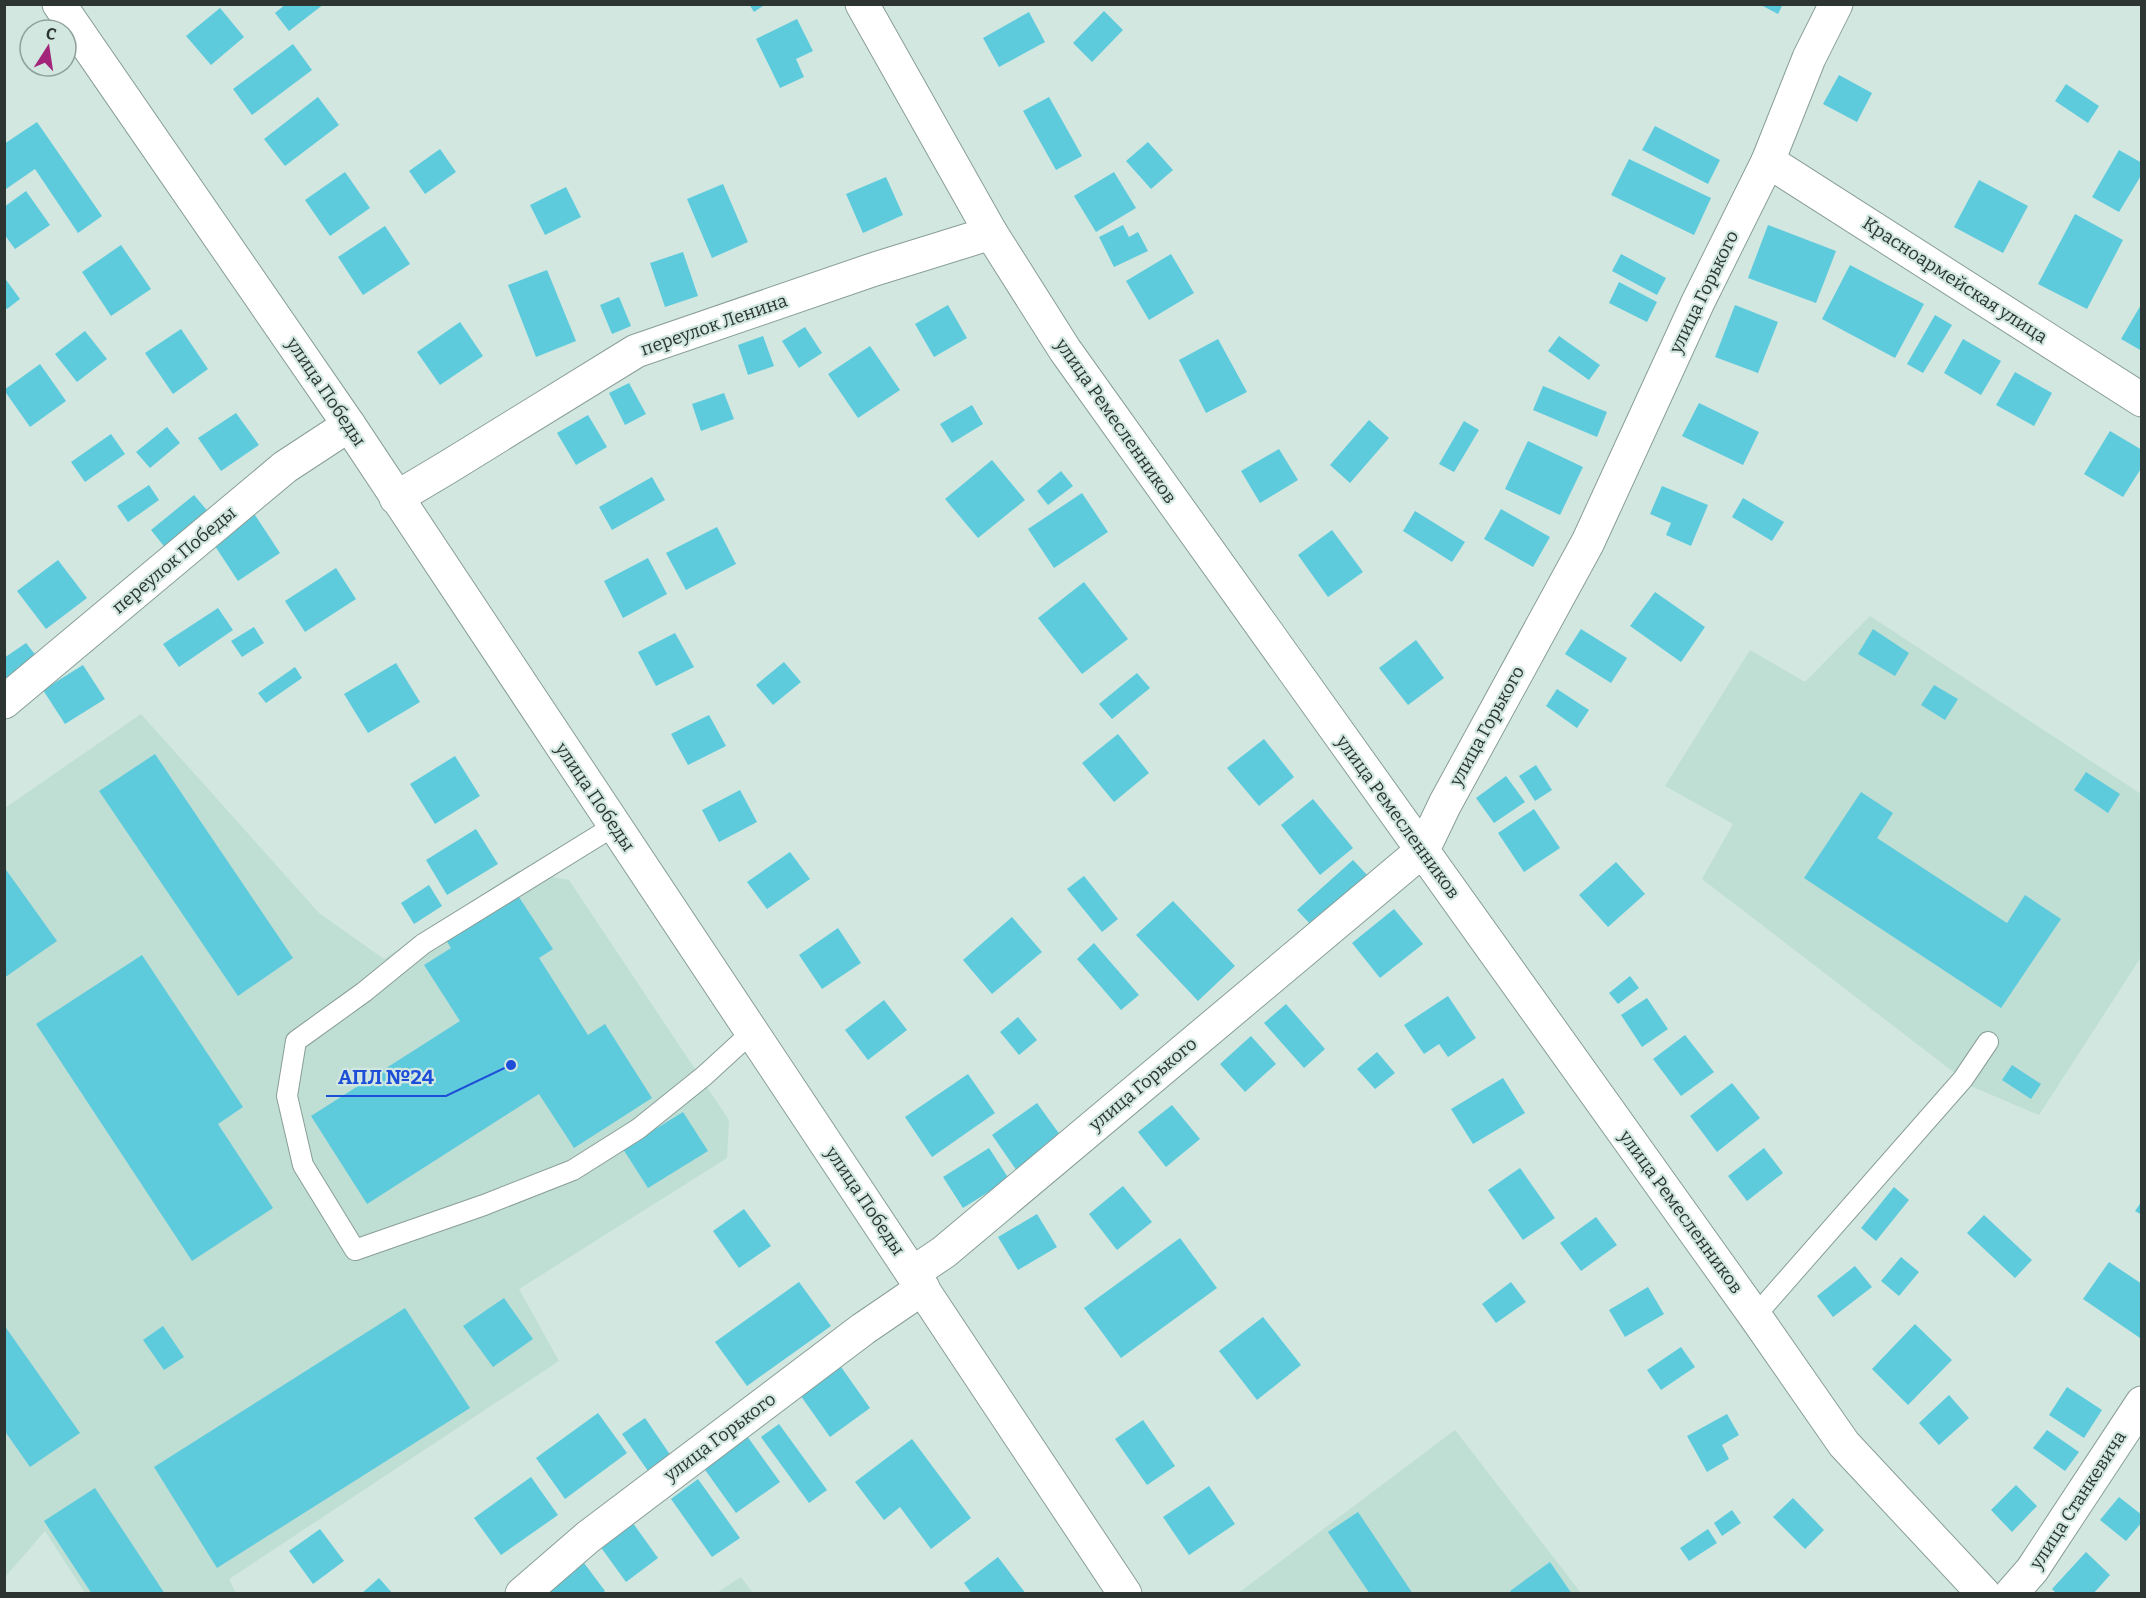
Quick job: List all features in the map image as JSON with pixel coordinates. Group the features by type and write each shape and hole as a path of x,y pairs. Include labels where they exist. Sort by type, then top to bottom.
{"street":[{"name":"улица Победы","path":"59,4 349,424 1125,1593"},
{"name":"улица Ремесленников","path":"862,4 991,233 1072,359 1844,1444 1984,1593"},
{"name":"улица Горького","path":"522,1593 588,1537 863,1329 918,1281 944,1252 1423,850 1445,804 1588,542 1698,302 1768,160 1809,58 1836,4"},
{"name":"Красноармейская улица","path":"1768,160 2142,400"},
{"name":"переулок Ленина","path":"396,498 636,351 875,269 991,233"},
{"name":"переулок Победы","path":"4,702 285,467 349,424"},
{"name":"улица Станкевича","path":"2011,1593 2032,1570 2142,1403"}],"lane":[{"path":"614,826 423,944 364,992 296,1041 287,1096 303,1165 355,1250 484,1205 573,1170 638,1129 704,1076 752,1032"},
{"path":"1755,1316 1963,1079 1988,1042"}],"shaded area":[{"path":"1870,616 2141,794 2141,957 2039,1115 1973,1087 1702,879 1733,824 1665,786 1750,650 1805,682"},
{"path":"141,714 319,913 384,959 518,871 569,880 729,1120 727,1158 519,1289 559,1361 229,1579 236,1593 85,1593 45,1531 5,1577 5,808"},
{"path":"1455,1430 1581,1593 1237,1594"},
{"path":"741,1577 753,1593 717,1593"}],"building":[{"path":"286,4 324,4 289,31 275,13"},
{"path":"749,4 766,4 754,12"},
{"path":"1759,4 1783,4 1778,14"},
{"path":"220,8 244,37 211,65 186,36"},
{"path":"1104,11 1123,30 1092,62 1073,43"},
{"path":"1029,12 1045,42 999,67 983,38"},
{"path":"797,19 813,51 796,59 804,77 780,88 756,39"},
{"path":"293,44 312,70 252,115 233,89"},
{"path":"1839,75 1872,93 1857,122 1823,104"},
{"path":"2066,84 2099,106 2088,123 2055,101"},
{"path":"318,97 339,125 285,166 264,139"},
{"path":"1049,97 1082,156 1056,170 1023,111"},
{"path":"37,122 102,216 78,233 35,169 6,189 4,188 4,144"},
{"path":"1655,126 1720,160 1708,184 1642,150"},
{"path":"1148,142 1173,170 1151,189 1126,161"},
{"path":"440,149 456,172 425,194 409,171"},
{"path":"2119,150 2142,163 2142,174 2119,212 2092,197"},
{"path":"1629,159 1711,198 1694,235 1611,195"},
{"path":"345,172 370,208 330,236 305,200"},
{"path":"1114,172 1136,208 1096,232 1074,196"},
{"path":"886,177 903,215 863,233 846,194"},
{"path":"1979,180 2028,206 2003,253 1954,227"},
{"path":"723,184 748,242 712,258 687,199"},
{"path":"566,187 581,217 545,235 530,205"},
{"path":"26,191 50,225 15,249 4,234 4,207"},
{"path":"2075,214 2123,240 2087,309 2038,284"},
{"path":"1123,225 1129,237 1138,232 1148,251 1114,267 1099,237"},
{"path":"1768,225 1836,251 1816,303 1748,278"},
{"path":"385,226 410,264 363,295 338,257"},
{"path":"121,245 151,289 111,316 82,272"},
{"path":"683,252 698,296 665,307 650,263"},
{"path":"1171,254 1194,293 1149,320 1126,281"},
{"path":"1621,254 1666,278 1657,295 1612,271"},
{"path":"1850,265 1924,304 1895,358 1822,319"},
{"path":"547,270 576,341 536,357 508,285"},
{"path":"4,277 20,299 7,309 4,306"},
{"path":"1619,282 1657,302 1647,322 1609,303"},
{"path":"619,297 631,326 612,334 600,305"},
{"path":"2142,303 2142,351 2121,339"},
{"path":"948,305 967,338 934,357 915,324"},
{"path":"1735,305 1778,322 1758,373 1715,357"},
{"path":"1935,315 1952,325 1923,373 1907,364"},
{"path":"460,322 483,356 440,385 417,352"},
{"path":"805,327 822,353 799,368 782,341"},
{"path":"181,329 208,369 173,394 145,353"},
{"path":"85,331 107,359 77,382 55,354"},
{"path":"763,336 774,366 748,375 738,345"},
{"path":"1559,336 1600,365 1589,380 1548,351"},
{"path":"1218,339 1247,392 1206,413 1179,360"},
{"path":"1963,339 2001,361 1981,395 1944,373"},
{"path":"870,346 900,390 858,418 828,374"},
{"path":"40,364 66,401 30,427 4,390"},
{"path":"2015,372 2052,393 2034,426 1996,405"},
{"path":"629,383 646,414 625,425 609,393"},
{"path":"1543,386 1607,412 1597,437 1533,410"},
{"path":"724,393 734,419 701,431 692,404"},
{"path":"1699,403 1759,432 1743,465 1682,436"},
{"path":"972,405 983,424 952,443 940,424"},
{"path":"236,413 259,445 221,471 198,438"},
{"path":"588,415 607,447 576,465 557,433"},
{"path":"1369,420 1389,438 1350,483 1330,465"},
{"path":"1464,421 1479,430 1454,472 1439,464"},
{"path":"167,427 180,443 150,468 136,452"},
{"path":"2110,431 2142,450 2142,467 2123,497 2084,474"},
{"path":"111,434 125,454 85,482 71,462"},
{"path":"1528,441 1583,467 1560,515 1505,489"},
{"path":"1279,449 1298,480 1260,503 1241,471"},
{"path":"992,460 1025,500 978,538 945,499"},
{"path":"1061,471 1073,486 1048,505 1037,491"},
{"path":"652,477 665,500 612,530 599,507"},
{"path":"149,485 159,500 128,522 117,506"},
{"path":"1662,486 1708,505 1691,546 1666,535 1671,523 1650,514"},
{"path":"1082,493 1108,532 1054,568 1028,529"},
{"path":"194,495 210,514 167,550 151,530"},
{"path":"1743,498 1784,522 1772,541 1732,517"},
{"path":"251,509 280,553 238,581 209,537"},
{"path":"1501,509 1550,537 1533,567 1484,539"},
{"path":"1415,511 1465,542 1452,562 1403,531"},
{"path":"717,527 736,564 686,590 666,553"},
{"path":"1332,530 1363,572 1328,597 1298,555"},
{"path":"648,558 667,594 623,618 604,581"},
{"path":"58,560 87,598 46,629 17,591"},
{"path":"336,568 356,599 305,632 285,601"},
{"path":"1084,582 1128,639 1082,674 1038,618"},
{"path":"1655,592 1705,627 1681,662 1630,626"},
{"path":"218,608 233,630 179,667 163,644"},
{"path":"254,627 264,643 242,657 231,641"},
{"path":"1581,629 1627,658 1611,683 1565,654"},
{"path":"1873,629 1909,653 1895,676 1858,654"},
{"path":"675,633 694,667 656,686 638,652"},
{"path":"1416,640 1444,678 1408,705 1379,668"},
{"path":"26,643 38,658 4,682 4,658"},
{"path":"784,662 801,682 773,705 756,685"},
{"path":"396,663 420,702 368,733 344,694"},
{"path":"83,665 105,699 65,724 43,690"},
{"path":"295,667 302,678 266,703 258,693"},
{"path":"1137,673 1150,688 1112,719 1099,704"},
{"path":"1934,685 1958,699 1945,720 1921,705"},
{"path":"1557,689 1589,710 1577,728 1546,706"},
{"path":"709,715 726,746 688,765 671,734"},
{"path":"1118,734 1149,773 1114,802 1082,763"},
{"path":"1264,739 1294,777 1259,806 1227,768"},
{"path":"155,754 293,958 238,996 99,791"},
{"path":"455,756 480,796 435,824 410,784"},
{"path":"1536,765 1552,790 1535,801 1519,776"},
{"path":"2086,772 2120,794 2108,813 2074,790"},
{"path":"1506,776 1525,802 1494,823 1476,798"},
{"path":"740,790 757,822 719,842 702,810"},
{"path":"1861,792 1893,813 1877,838 2007,923 2025,895 2061,919 2001,1008 1804,878"},
{"path":"1313,799 1353,848 1320,875 1281,825"},
{"path":"1534,809 1560,848 1524,872 1498,833"},
{"path":"476,829 498,864 447,895 426,860"},
{"path":"790,852 810,879 767,909 747,882"},
{"path":"1353,860 1370,878 1314,928 1297,910"},
{"path":"1616,862 1645,894 1608,927 1579,895"},
{"path":"4,867 57,941 4,978"},
{"path":"1084,876 1118,919 1102,932 1067,889"},
{"path":"429,885 442,906 414,924 401,903"},
{"path":"515,891 553,949 539,958 588,1035 605,1024 652,1098 574,1148 539,1094 367,1204 311,1116 460,1021 424,965 451,948 444,937"},
{"path":"1173,901 1235,966 1198,1001 1136,935"},
{"path":"1394,909 1423,944 1380,978 1352,943"},
{"path":"1012,917 1042,952 992,994 963,960"},
{"path":"838,928 861,963 822,989 799,955"},
{"path":"1094,943 1139,995 1121,1010 1077,959"},
{"path":"142,955 243,1107 218,1124 273,1208 192,1261 36,1024"},
{"path":"1630,976 1639,988 1618,1004 1609,993"},
{"path":"1448,996 1476,1038 1448,1057 1439,1044 1424,1054 1404,1025"},
{"path":"1647,998 1668,1029 1642,1047 1621,1015"},
{"path":"884,1000 907,1030 868,1060 845,1030"},
{"path":"1286,1004 1325,1049 1304,1068 1264,1023"},
{"path":"1018,1017 1037,1040 1019,1055 1000,1032"},
{"path":"1685,1035 1714,1072 1681,1096 1653,1059"},
{"path":"1251,1036 1276,1064 1245,1092 1220,1064"},
{"path":"1377,1052 1395,1073 1375,1089 1357,1069"},
{"path":"2012,1065 2041,1084 2031,1099 2002,1080"},
{"path":"968,1074 995,1113 932,1157 905,1117"},
{"path":"1503,1078 1525,1113 1473,1144 1451,1109"},
{"path":"1732,1083 1760,1118 1717,1152 1690,1116"},
{"path":"1037,1103 1063,1139 1017,1171 992,1135"},
{"path":"1172,1105 1200,1139 1166,1167 1138,1132"},
{"path":"683,1112 708,1151 648,1188 623,1149"},
{"path":"989,1148 1009,1179 963,1208 943,1177"},
{"path":"1764,1148 1783,1173 1747,1201 1728,1176"},
{"path":"1520,1168 1555,1218 1523,1240 1488,1190"},
{"path":"1123,1186 1152,1222 1117,1250 1089,1214"},
{"path":"1894,1187 1909,1200 1876,1241 1861,1228"},
{"path":"2142,1201 2142,1215 2135,1211"},
{"path":"744,1209 771,1246 739,1268 713,1231"},
{"path":"1037,1214 1057,1247 1018,1270 998,1237"},
{"path":"1984,1215 2032,1260 2015,1278 1967,1233"},
{"path":"1596,1217 1617,1245 1581,1271 1560,1243"},
{"path":"1180,1238 1217,1288 1121,1358 1084,1308"},
{"path":"1901,1257 1919,1272 1899,1296 1881,1281"},
{"path":"2109,1262 2142,1284 2142,1335 2140,1338 2083,1299"},
{"path":"1855,1266 1872,1287 1833,1317 1817,1296"},
{"path":"799,1282 831,1326 747,1386 715,1342"},
{"path":"1511,1282 1526,1302 1496,1323 1482,1304"},
{"path":"1648,1287 1664,1314 1625,1337 1609,1310"},
{"path":"504,1298 533,1339 493,1367 463,1326"},
{"path":"405,1308 470,1408 217,1568 154,1467"},
{"path":"1263,1317 1301,1365 1257,1400 1219,1351"},
{"path":"1915,1324 1952,1360 1908,1405 1872,1369"},
{"path":"4,1325 80,1433 30,1467 4,1430"},
{"path":"163,1326 184,1357 164,1370 143,1340"},
{"path":"1681,1347 1695,1367 1661,1390 1647,1370"},
{"path":"839,1364 870,1408 830,1437 798,1392"},
{"path":"2067,1387 2102,1410 2084,1438 2049,1415"},
{"path":"1949,1395 1969,1418 1939,1445 1919,1423"},
{"path":"598,1413 627,1453 565,1499 536,1458"},
{"path":"1727,1414 1739,1435 1722,1445 1729,1459 1707,1472 1687,1436"},
{"path":"645,1418 671,1456 648,1471 622,1434"},
{"path":"1143,1420 1175,1466 1147,1485 1115,1439"},
{"path":"779,1424 827,1490 809,1503 761,1437"},
{"path":"2047,1430 2079,1452 2065,1471 2033,1448"},
{"path":"747,1436 780,1482 736,1513 703,1467"},
{"path":"912,1439 971,1518 931,1549 900,1507 884,1520 855,1482"},
{"path":"531,1477 558,1515 501,1555 474,1518"},
{"path":"698,1479 740,1538 712,1557 671,1499"},
{"path":"2016,1485 2037,1506 2012,1532 1991,1510"},
{"path":"1209,1486 1235,1524 1189,1555 1163,1517"},
{"path":"95,1488 165,1594 92,1594 44,1521"},
{"path":"2119,1497 2142,1515 2142,1522 2126,1541 2100,1520"},
{"path":"1793,1498 1824,1530 1805,1549 1773,1517"},
{"path":"1732,1510 1741,1523 1722,1536 1714,1523"},
{"path":"1358,1512 1413,1594 1370,1594 1328,1532"},
{"path":"630,1519 658,1558 626,1582 597,1542"},
{"path":"320,1529 344,1561 313,1584 289,1551"},
{"path":"1708,1529 1717,1543 1689,1561 1680,1548"},
{"path":"2086,1552 2110,1575 2093,1594 2057,1594 2052,1589"},
{"path":"998,1557 1026,1594 972,1594 964,1583"},
{"path":"1550,1562 1572,1594 1512,1594 1510,1591"},
{"path":"584,1563 605,1591 601,1594 541,1594"},
{"path":"379,1578 393,1594 361,1594"}],"place":[{"name":"АПЛ №24","path":"511,1065"}]}
